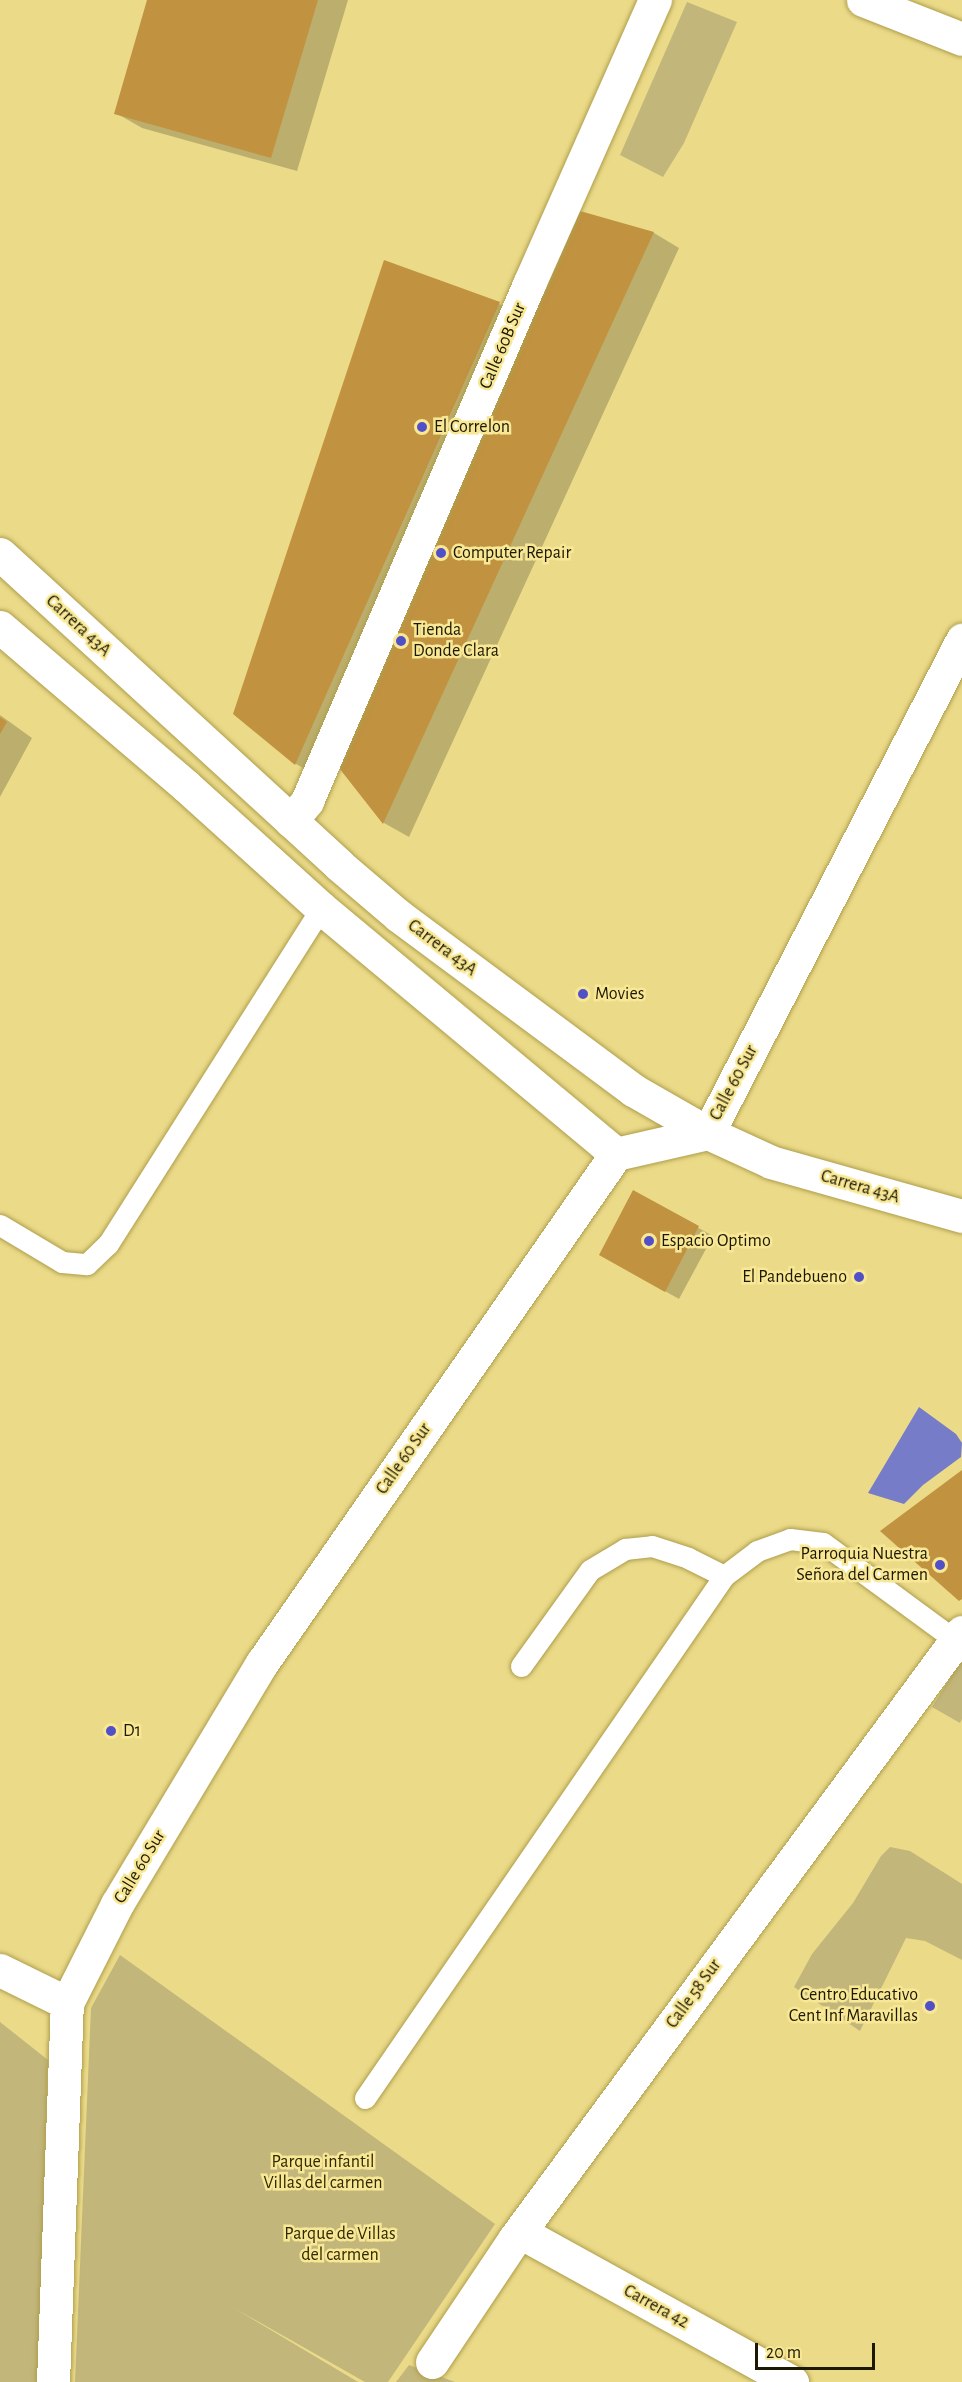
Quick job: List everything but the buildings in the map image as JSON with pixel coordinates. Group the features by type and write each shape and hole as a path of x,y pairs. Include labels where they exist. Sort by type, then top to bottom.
{"street":[{"name":"Calle 60B Sur","path":"291,821 307,801 655,0"},
{"path":"863,0 962,39"},
{"name":"Carrera 43A","path":"0,554 291,821 399,916 633,1089 708,1133 771,1162 962,1216"},
{"path":"0,627 186,786 321,908 616,1155"},
{"name":"Calle 60 Sur","path":"53,2382 67,2003 117,1904 262,1663 616,1155 708,1133 962,640"},
{"name":"Calle 58 Sur","path":"432,2362 520,2232 959,1636"},
{"path":"0,1970 67,2003"},
{"name":"Carrera 42","path":"520,2232 792,2382"}],"lane":[{"path":"0,1225 62,1262 87,1264 108,1244 321,908"},
{"path":"365,2098 724,1576 757,1551 790,1539 823,1543 959,1636"},
{"path":"521,1666 590,1570 625,1549 652,1546 688,1558 724,1576"}],"green space":[{"path":"687,2 737,22 684,143 663,177 620,155"},
{"path":"962,1659 962,1719 960,1723 932,1707"},
{"path":"890,1847 910,1851 962,1884 962,1960 925,1941 906,1938 860,2031 794,1987 812,1954 853,1903 881,1856"},
{"path":"120,1955 495,2224 388,2382 365,2382 234,2308 358,2382 75,2382 91,2008"},
{"path":"0,2022 48,2060 39,2382 0,2382"},
{"path":"409,2365 455,2382 396,2382"}],"water":[{"path":"919,1407 956,1434 962,1443 961,1457 923,1485 904,1504 868,1493"}],"place":[{"name":"El Correlon","path":"422,427"},
{"name":"Computer Repair","path":"441,553"},
{"name":"Tienda Donde Clara","path":"401,641"},
{"name":"Movies","path":"583,994"},
{"name":"Espacio Optimo","path":"649,1241"},
{"name":"El Pandebueno","path":"859,1277"},
{"name":"Parroquia Nuestra Señora del Carmen","path":"940,1565"},
{"name":"D1","path":"111,1731"},
{"name":"Centro Educativo Cent Inf Maravillas","path":"930,2006"}],"park label":[{"name":"Parque infantil Villas del carmen","path":"323,2173"},
{"name":"Parque de Villas del carmen","path":"340,2245"}]}
